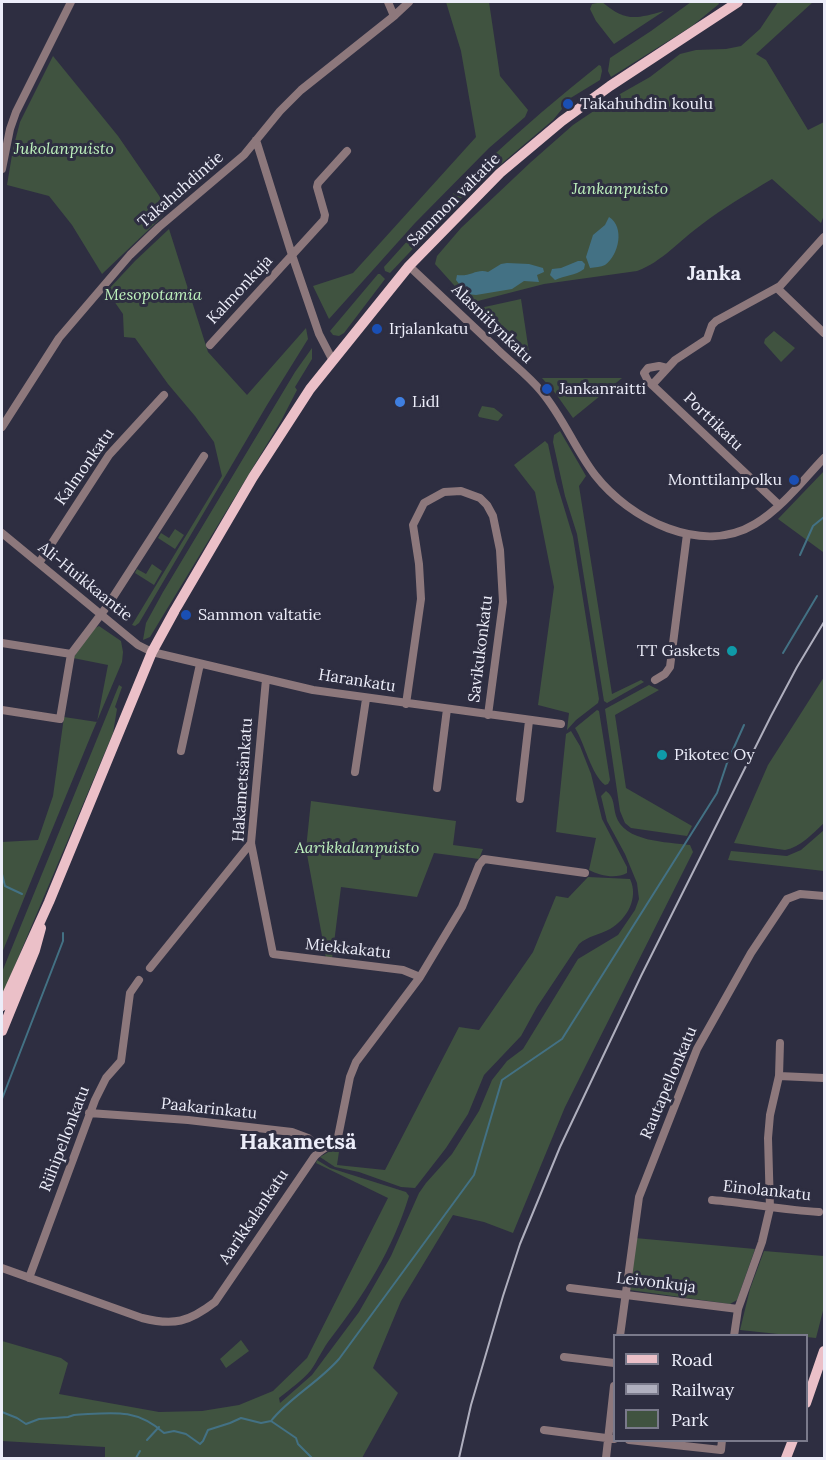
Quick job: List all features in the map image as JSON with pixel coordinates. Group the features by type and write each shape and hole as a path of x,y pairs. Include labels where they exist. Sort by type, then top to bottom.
{"main road":[{"name":"Sammon valtatie","path":"2,1006 49,902 152,652 253,477 305,396 332,359 409,266 494,179 562,121 610,86 738,2"},
{"name":"Sammon valtatie","path":"2,1031 35,950 49,902"},
{"path":"808,1400 825,1351"},
{"path":"786,1458 792,1442"}],"street":[{"path":"2,169 16,112 71,2"},
{"path":"388,2 394,16"},
{"name":"Takahuhdintie","path":"2,428 58,339 108,280 159,227 244,155 301,90 409,2"},
{"path":"256,140 292,255 320,334 332,359"},
{"name":"Kalmonkuja","path":"210,345 324,220 325,214 317,187 318,183 347,151"},
{"path":"667,368 659,366 645,370 645,377 652,385 675,360 707,339 716,321 777,288 825,237"},
{"name":"Alasniitynkatu","path":"409,266 541,391 564,424 589,468 613,494 648,519 687,534 716,536 737,533 765,518 825,458"},
{"path":"777,288 825,333"},
{"name":"Porttikatu","path":"652,385 779,505"},
{"name":"Kalmonkatu","path":"39,563 109,455 164,395"},
{"path":"2,710 60,719 70,654 101,614 204,456"},
{"name":"Savikukonkatu","path":"406,704 421,599 413,525 424,503 431,498 444,492 461,491 480,498 487,505 493,516 500,550 503,602 488,715"},
{"name":"Ali-Huikkaantie","path":"2,533 138,645 152,652"},
{"path":"655,680 665,674 670,667 687,534"},
{"path":"2,643 70,654"},
{"name":"Harankatu","path":"152,652 313,690 561,724"},
{"path":"181,752 200,664"},
{"name":"Hakametsänkatu","path":"266,679 251,843 273,954"},
{"path":"355,772 366,699"},
{"path":"437,788 447,709"},
{"path":"520,799 529,721"},
{"path":"150,968 251,843"},
{"name":"Aarikkalankatu","path":"2,1268 142,1318 160,1322 180,1322 198,1315 215,1302 320,1149 334,1142 338,1137 350,1077 356,1062 420,976 462,907 479,865 484,859 585,873"},
{"name":"Rautapellonkatu","path":"620,1334 639,1197 696,1049 752,953 787,899 800,894 825,896"},
{"name":"Miekkakatu","path":"273,954 403,970 420,976"},
{"name":"Riihipellonkatu","path":"29,1278 89,1113 106,1078 121,1061 130,993 139,980"},
{"path":"734,1334 738,1309 762,1242 770,1208 768,1138 770,1115 779,1076 780,1043"},
{"path":"779,1076 825,1078"},
{"name":"Paakarinkatu","path":"89,1113 188,1120 292,1132 309,1137 320,1149"},
{"name":"Einolankatu","path":"712,1200 819,1212"},
{"name":"Leivonkuja","path":"570,1288 738,1309"},
{"path":"564,1357 613,1363"},
{"path":"606,1458 612,1439 613,1421"},
{"path":"544,1430 612,1439"},
{"path":"647,1442 721,1450 722,1442"}],"green space":[{"path":"446,2 489,2 500,76 528,110 525,117 489,148 415,223 329,319 313,286 353,273 476,137 461,51"},
{"path":"602,2 618,13 631,17 664,11 614,44 596,21 590,9 592,4"},
{"path":"691,2 718,2 719,4 692,26 611,77 608,71 610,58"},
{"name":"Jankanpuisto","path":"778,2 813,2 756,54 766,60 808,130 824,122 824,215 821,223 772,179 735,201 663,256 637,271 544,284 470,303 435,264 437,256 461,228 573,125 650,77 680,54 696,50 741,46 760,29"},
{"name":"Jukolanpuisto","path":"53,56 118,136 160,197 163,216 102,274 72,225 49,196 7,185 20,122"},
{"path":"599,65 602,71 600,80 564,102 561,105 562,109 553,120 460,199 390,273 385,271 384,267 460,187 542,112"},
{"name":"Mesopotamia","path":"169,229 208,352 247,395 306,328 308,339 139,623 135,626 132,625 222,476 214,442 135,338 124,337 123,314 107,291"},
{"path":"378,274 385,279 344,333 339,336 333,335 330,331"},
{"path":"521,299 530,359 478,313 480,308"},
{"path":"774,331 795,348 781,362 764,343"},
{"path":"312,348 312,359 295,387 297,390 281,421 150,637 143,640 146,623 163,592 295,372"},
{"path":"542,378 622,378 573,418"},
{"path":"482,406 494,408 503,415 498,421 479,417"},
{"path":"560,431 586,476 579,486 612,694 641,680 644,682 607,703 604,701 577,534 565,496 553,442 554,435"},
{"path":"545,441 548,444 556,481 573,537 599,699 598,703 567,730 569,713 538,705 554,587 535,492 514,465"},
{"path":"824,471 824,551 823,552 778,519"},
{"path":"175,529 184,535 175,549 158,538 161,533 169,538"},
{"path":"152,564 162,571 154,585 135,573 137,569 146,574"},
{"path":"99,626 121,641 123,652 122,662 97,720 108,665 73,658 93,629"},
{"path":"824,677 824,823 801,843 785,850 734,843 768,765"},
{"path":"119,685 122,687 115,707 117,709 113,733 2,996 2,972"},
{"path":"649,685 659,690 615,715 626,788 692,826 687,836 631,828 625,823 620,811 605,709"},
{"path":"597,710 610,780 605,785 596,774 575,728"},
{"path":"64,717 97,722 2,953 2,842 38,840 53,796"},
{"path":"571,731 580,746 591,774 602,819 627,867 627,873 623,875 608,876 589,870 596,838 556,832 566,734"},
{"path":"606,791 612,799 616,816 628,831 647,839 690,845 693,852 565,1107 513,1233 484,1222 453,1215 401,1301 373,1368 398,1393 362,1458 105,1458 105,1447 2,1441 2,1341 61,1358 68,1363 59,1394 159,1412 202,1411 239,1405 273,1391 307,1358 388,1198 316,1163 317,1160 330,1168 406,1192 409,1196 395,1234 366,1288 311,1370 279,1398 280,1403 312,1375 359,1312 391,1256 419,1193 452,1154 479,1111 492,1080 507,1061 523,1049 578,959 618,935 635,910 639,899 637,883 625,854 607,821 601,796"},
{"name":"Aarikkalanpuisto","path":"311,801 456,821 453,845 483,849 479,859 434,853 417,897 341,887 332,959 326,958 306,849"},
{"path":"824,830 824,871 728,860 731,851 787,856 801,850"},
{"path":"588,877 630,879 633,893 630,907 616,925 579,944 537,1007 521,1036 484,1075 468,1114 446,1148 415,1188 401,1187 359,1172 335,1167 320,1157 340,1145 337,1165 385,1170 459,1027 479,1030 533,952 556,896 568,898"},
{"path":"635,1238 755,1249 737,1300 730,1304 630,1290"},
{"path":"764,1251 824,1256 824,1307 816,1338 808,1337 808,1334 740,1330 750,1289"},
{"path":"241,1340 249,1351 226,1368 220,1359"}],"water":[{"path":"609,217 617,227 617,248 605,265 590,268 586,257 593,235 605,225"},
{"path":"578,261 585,264 581,271 555,280 550,275 552,269"},
{"path":"507,263 529,264 543,268 544,272 537,275 539,282 524,281 512,289 476,295 467,294 456,280 457,275 488,272"}],"waterway":[{"path":"800,555 813,526 824,517"},
{"path":"783,653 817,596"},
{"path":"271,1421 339,1359 474,1175 502,1080 562,1039 717,793 744,725"},
{"path":"2,874 5,886 22,894"},
{"path":"2,1099 63,941 63,933"},
{"path":"2,1412 26,1424 39,1419 74,1415 100,1413 133,1415 164,1433 174,1431 186,1434 200,1444 208,1430 241,1418 261,1423 271,1421 296,1438 298,1444 312,1458"},
{"path":"147,1440 159,1427"},
{"path":"136,1458 140,1451"}],"railway":[{"path":"459,1458 471,1405 503,1296 520,1244 560,1147 641,976 771,716 824,622"}],"place":[{"name":"Takahuhdin koulu","path":"568,104"},
{"name":"Irjalankatu","path":"377,329"},
{"name":"Jankanraitti","path":"547,389"},
{"name":"Lidl","path":"400,402"},
{"name":"Monttilanpolku","path":"794,480"},
{"name":"Sammon valtatie","path":"186,615"},
{"name":"TT Gaskets","path":"732,651"},
{"name":"Pikotec Oy","path":"662,755"}],"district":[{"name":"Janka","path":"714,274"},
{"name":"Hakametsä","path":"298,1143"}]}
